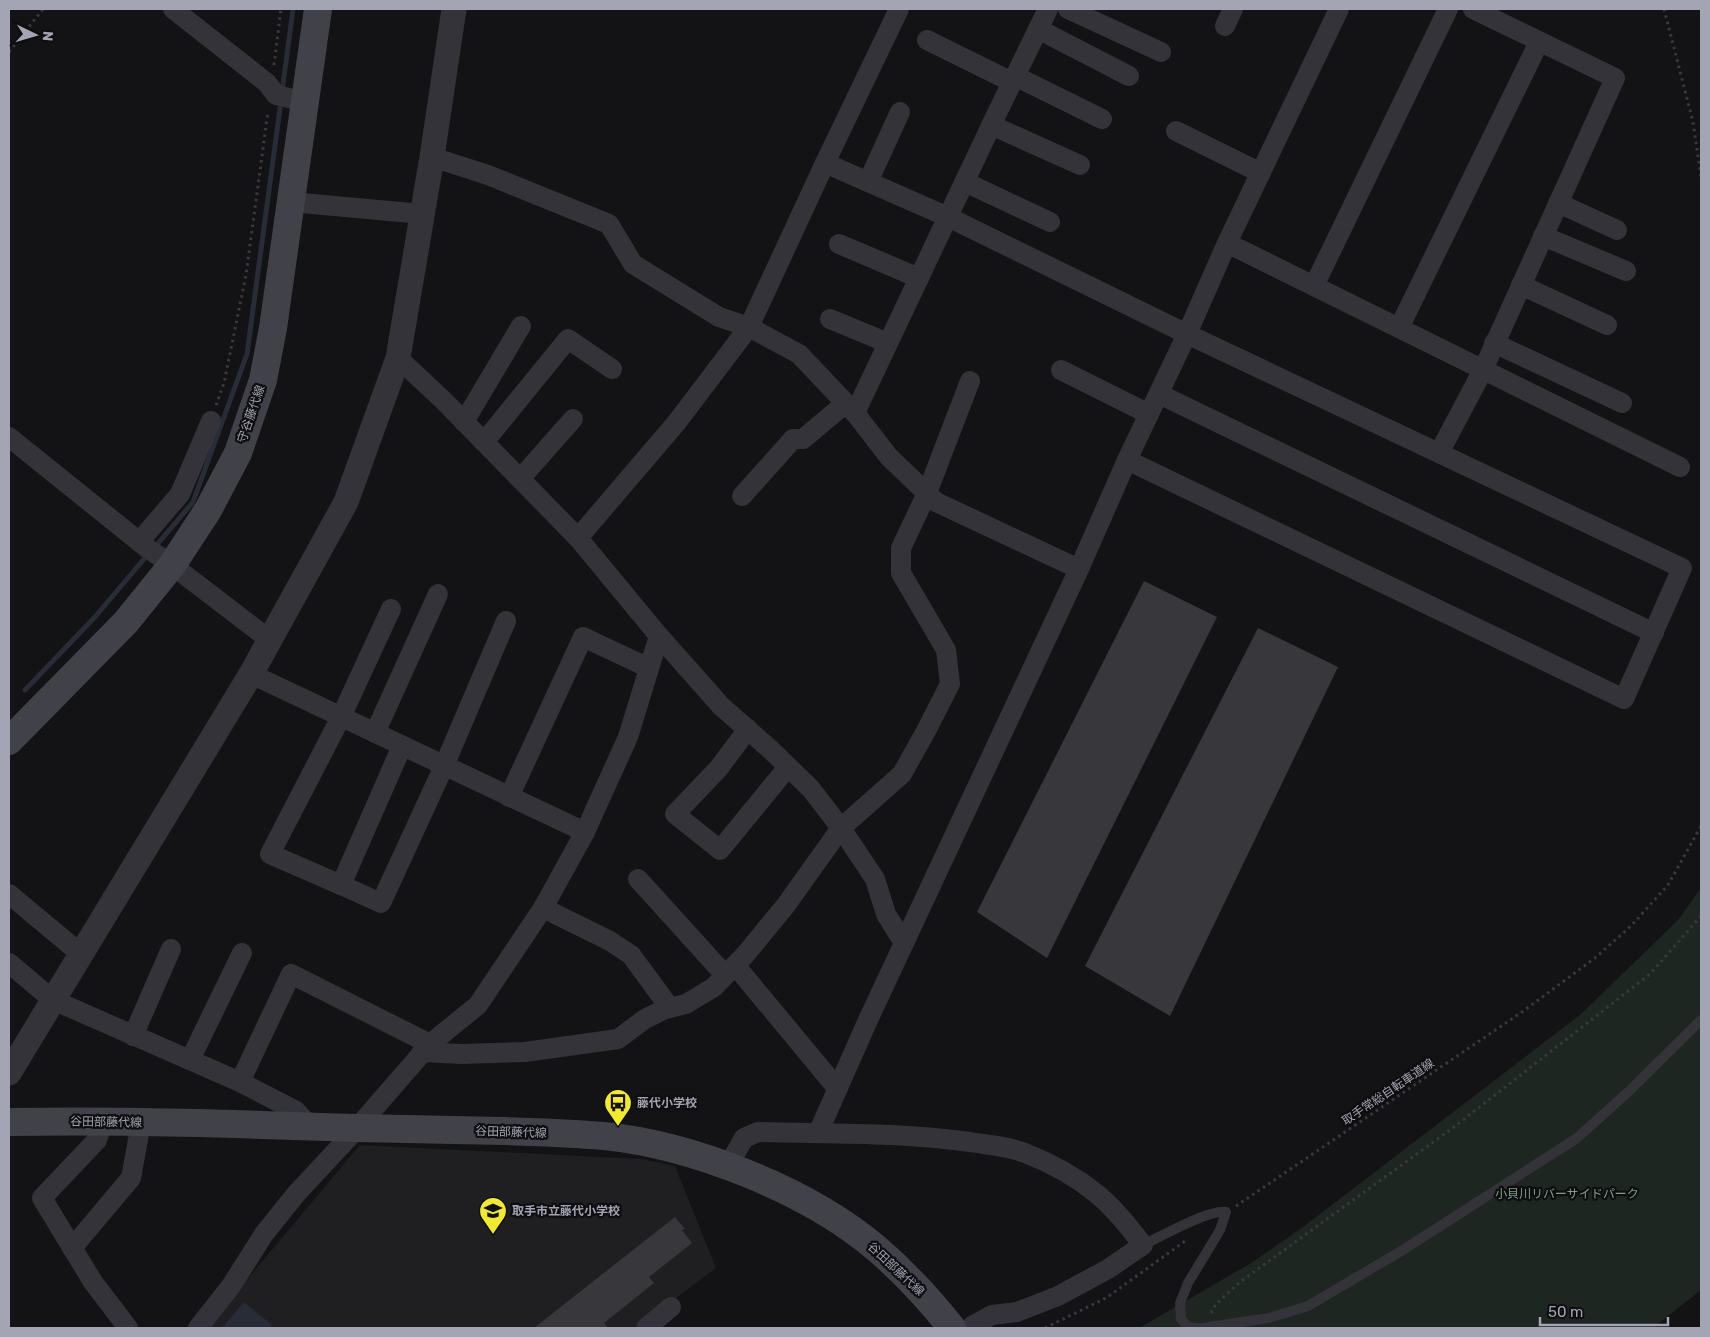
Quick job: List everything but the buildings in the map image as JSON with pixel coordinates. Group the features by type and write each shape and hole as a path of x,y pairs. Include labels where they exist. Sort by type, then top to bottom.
{"main road":[{"name":"守谷藤代線","path":"9,741 126,622 172,565 208,510 238,453 263,380 273,328 318,9"},
{"name":"谷田部藤代線","path":"9,1122 104,1121 532,1132 606,1136 686,1152 728,1166 788,1192 815,1207 874,1246 962,1327"}],"street":[{"path":"173,9 267,83 276,95 306,102"},
{"path":"9,1072 251,674 346,502 398,358 432,157 454,9"},
{"path":"578,538 676,422 749,327 824,163 899,9"},
{"path":"742,496 793,438 803,439 851,408 888,343 1048,9"},
{"path":"1068,9 1161,52"},
{"path":"818,1133 904,943 1079,569 1127,460 1187,334 1227,243 1339,9"},
{"path":"1314,286 1448,9"},
{"path":"1439,453 1482,370 1615,78 1539,42 1481,10"},
{"path":"1038,29 1129,76"},
{"path":"927,40 1102,119"},
{"path":"1399,328 1539,42"},
{"path":"868,182 900,112"},
{"path":"991,125 1080,165"},
{"path":"1176,131 1261,173"},
{"path":"432,157 488,176 610,224 633,264 719,317 749,327 799,354 851,408 889,457 936,502 1079,569"},
{"path":"824,163 948,217 1187,334 1682,568 1624,699 1127,460"},
{"path":"965,182 1050,222"},
{"path":"291,202 422,214"},
{"path":"1558,203 1617,230"},
{"path":"1543,236 1626,271"},
{"path":"1227,243 1680,467"},
{"path":"839,244 919,278"},
{"path":"1521,286 1608,325"},
{"path":"830,319 888,343"},
{"path":"464,422 521,326"},
{"path":"484,442 568,339 612,369"},
{"path":"1494,343 1622,403"},
{"path":"398,358 578,538 659,636 722,706 811,789 841,828 875,879 886,914 904,943"},
{"path":"1061,370 1149,414"},
{"path":"240,1082 291,974 426,1048 461,1054 525,1052 618,1039 645,1019 670,1008 686,1004 714,987 786,905 841,828 902,774 950,684 946,650 902,573 901,548 927,493 970,381"},
{"path":"1159,394 1654,632"},
{"path":"520,479 573,419"},
{"path":"139,542 180,494 211,421"},
{"path":"9,437 139,542 270,640"},
{"path":"375,733 438,594"},
{"path":"391,609 341,717 270,854 381,904 444,766 506,621"},
{"path":"198,1328 231,1286 264,1234 296,1194 357,1128 426,1048 478,1005 543,908 585,832 628,737 659,636"},
{"path":"509,797 583,637 649,668"},
{"path":"251,674 585,832"},
{"path":"748,730 718,769 675,814 720,850 788,767"},
{"path":"341,885 402,746"},
{"path":"638,879 730,970 837,1088"},
{"path":"9,894 81,954"},
{"path":"543,908 610,941 631,955 670,1008"},
{"path":"133,1036 171,949"},
{"path":"190,1060 242,953"},
{"path":"9,963 53,1000 240,1082 296,1111 310,1126"},
{"path":"104,1121 97,1140 42,1198 92,1282 128,1328"},
{"path":"72,1248 131,1178 141,1123"},
{"path":"728,1166 744,1138 758,1132 941,1138 989,1145 1024,1152 1063,1171 1097,1194 1120,1216 1143,1245 1108,1269 1058,1296 1017,1312 992,1315 962,1327"},
{"path":"646,1328 671,1307"}],"lane":[{"path":"1143,1245 1207,1215 1222,1211 1226,1212 1220,1230 1188,1283 1180,1303 1181,1319 1188,1327 1269,1318 1308,1306 1403,1250 1578,1138 1701,1020"}],"path":[{"path":"9,52 43,9"},
{"path":"211,421 224,383 246,274 282,9"},
{"path":"1664,9 1693,122 1701,177"},
{"name":"取手常総自転車道線","path":"1226,1212 1522,1012 1595,958 1631,926 1668,885 1701,826"},
{"path":"1203,1326 1216,1304 1240,1282 1454,1127 1650,974 1701,916"},
{"path":"1045,1328 1106,1298 1194,1235"}],"shaded area":[{"name":"取手市立藤代小学校","path":"360,1145 641,1159 675,1166 716,1268 636,1328 206,1328"},
{"path":"244,1302 272,1325 270,1328 222,1328"}],"green space":[{"name":"小貝川リバーサイドパーク","path":"1701,888 1701,1290 1653,1328 1139,1328 1251,1263 1303,1227 1581,1014 1678,920"}],"waterway":[{"path":"282,92 293,9"},
{"path":"155,547 193,502 247,354 281,101"},
{"path":"25,690 95,617 149,553"}],"place":[{"name":"藤代小学校","path":"618,1127"},
{"name":"取手市立藤代小学校","path":"493,1235"}]}
